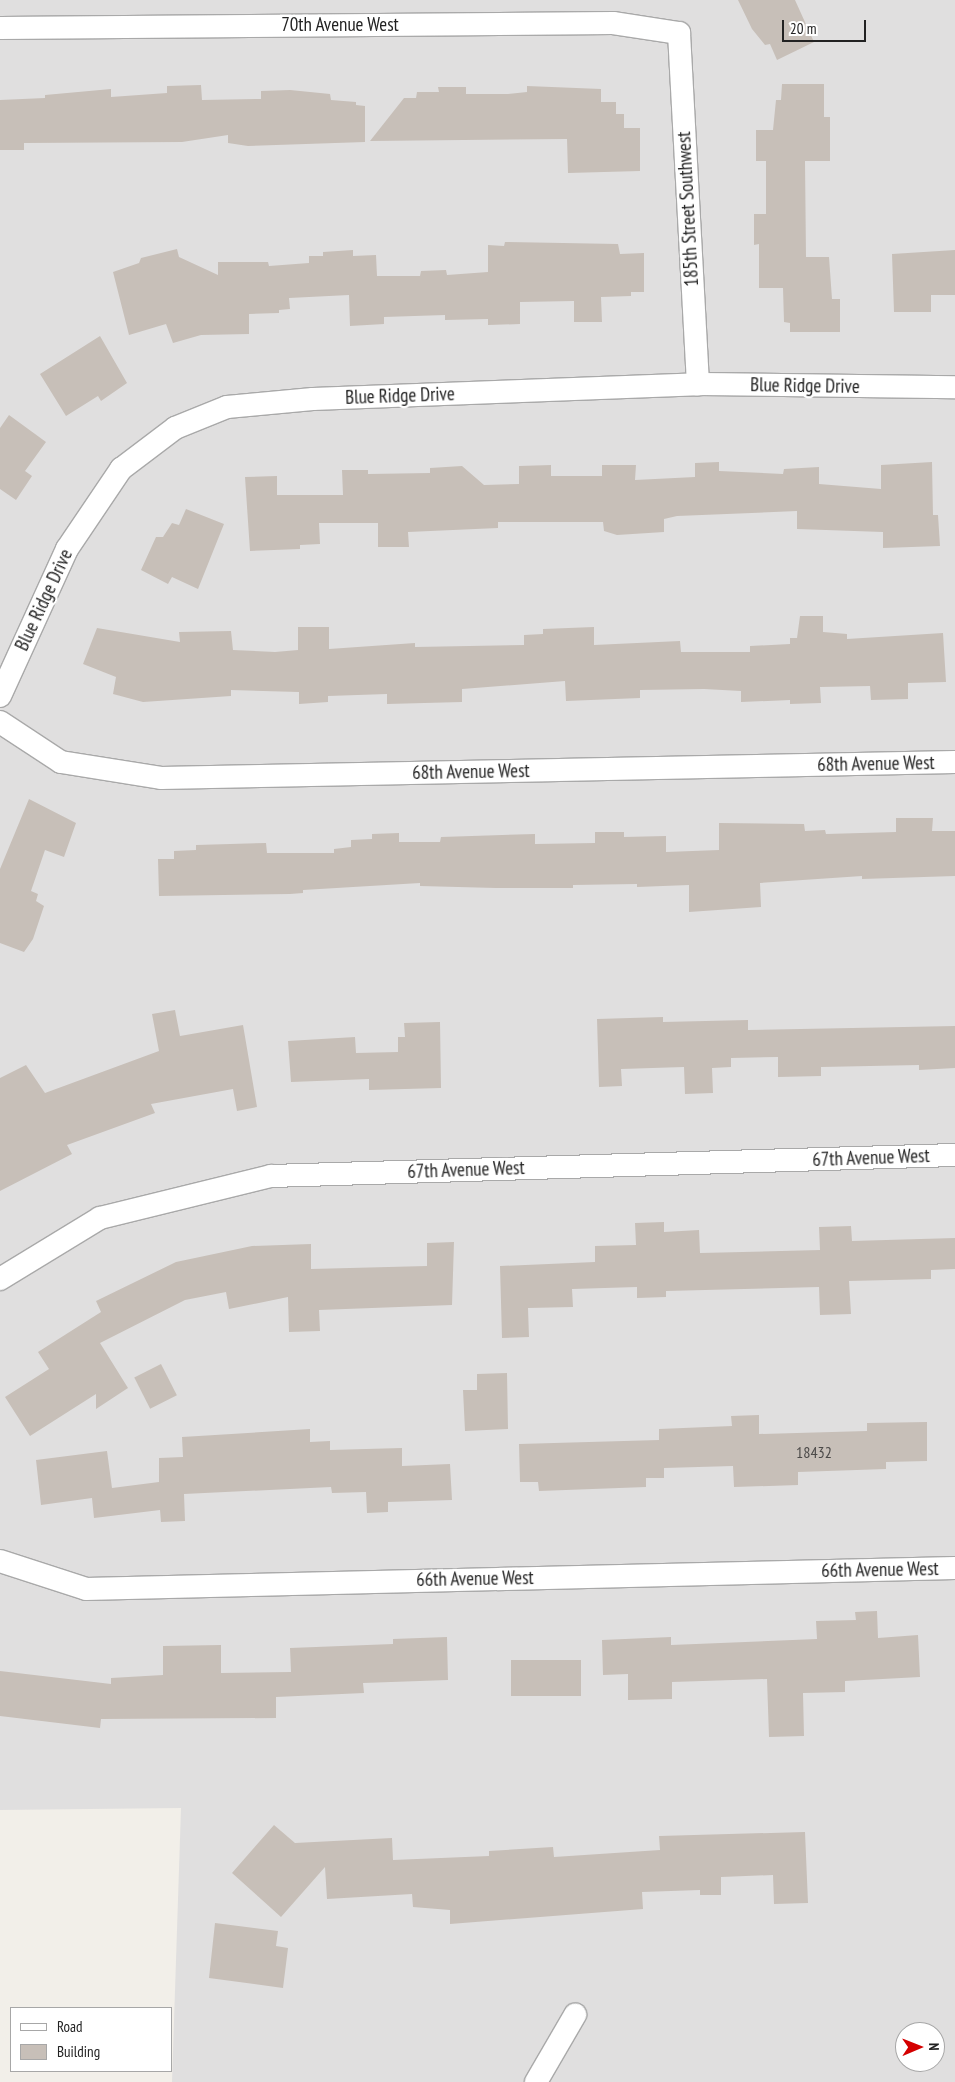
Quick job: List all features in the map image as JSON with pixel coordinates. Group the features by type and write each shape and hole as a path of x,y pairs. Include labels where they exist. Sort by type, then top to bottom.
{"street":[{"name":"70th Avenue West","path":"0,28 613,23 679,33"},
{"name":"185th Street Southwest","path":"679,33 698,384"},
{"name":"Blue Ridge Drive","path":"0,696 67,549 121,469 174,428 236,406 313,400 698,384 955,388"},
{"name":"68th Avenue West","path":"0,722 61,762 161,778 955,762"},
{"name":"67th Avenue West","path":"0,1279 100,1218 271,1176 955,1155"},
{"name":"66th Avenue West","path":"0,1561 86,1589 955,1568"},
{"path":"536,2082 575,2015"}],"shaded area":[{"path":"0,0 955,0 955,2082 172,2082 181,1808 0,1810"}],"building":[{"path":"738,0 795,0 814,42 777,60 770,44 765,45 752,29"},
{"path":"782,84 824,84 824,117 830,117 830,161 805,161 806,257 829,257 832,299 840,299 840,332 790,332 790,323 784,322 783,288 759,288 759,244 754,245 754,214 766,214 766,161 756,161 756,130 773,130 776,100 781,100"},
{"path":"201,85 202,100 261,99 261,91 290,90 330,94 331,100 356,102 356,105 365,106 365,142 248,146 228,143 228,135 182,142 24,143 24,150 0,150 0,100 45,98 45,95 111,89 111,97 167,93 167,86"},
{"path":"527,86 601,89 601,102 616,102 616,114 624,114 624,128 640,128 640,171 568,173 567,139 370,141 404,98 416,98 417,92 439,92 438,87 466,87 466,94 508,94 527,92"},
{"path":"505,242 618,244 620,254 644,253 644,292 631,292 631,296 601,297 602,322 574,322 574,301 520,302 520,324 488,325 488,319 445,320 445,315 384,317 384,324 350,326 349,295 289,298 290,309 279,310 279,313 249,314 249,334 201,335 173,343 166,324 129,335 113,272 139,263 141,258 177,249 179,257 218,275 218,262 268,262 269,266 309,263 309,256 323,256 323,252 353,250 353,256 376,255 377,276 420,276 421,271 446,270 447,275 488,272 488,245 504,246"},
{"path":"955,250 955,295 931,295 931,312 894,312 892,254"},
{"path":"100,336 127,383 101,401 98,396 66,416 40,374"},
{"path":"9,415 46,442 25,471 32,476 16,500 0,489 0,428"},
{"path":"719,462 719,471 783,474 784,469 819,467 819,484 881,489 881,465 932,462 933,515 938,515 940,546 883,548 883,532 797,529 797,511 677,516 664,519 664,532 617,535 604,531 603,522 498,522 498,528 408,532 409,547 378,547 378,523 319,523 320,544 300,545 300,549 250,551 245,477 277,476 277,495 343,495 342,470 368,470 368,474 430,473 430,468 462,466 484,485 519,484 519,466 551,465 551,476 602,476 602,465 636,465 635,480 695,477 695,463"},
{"path":"186,509 224,524 198,589 172,577 168,584 141,570 156,537 163,537 172,523 179,525"},
{"path":"800,616 823,616 823,632 847,634 847,639 943,633 946,682 908,683 908,699 871,700 870,686 820,687 821,703 790,704 790,700 741,702 741,691 704,689 640,690 640,698 566,701 565,681 462,689 462,702 387,704 387,694 328,696 328,702 299,704 299,692 231,690 231,696 143,702 113,694 116,677 83,664 97,628 180,642 179,632 231,631 233,650 275,652 298,650 298,627 329,627 329,649 415,643 415,647 524,645 524,635 543,634 543,629 594,627 594,645 680,641 681,652 750,652 750,646 790,644 790,638 797,638"},
{"path":"29,799 76,823 64,857 45,850 31,891 38,894 36,901 44,906 33,939 24,952 0,943 0,869"},
{"path":"896,818 933,818 932,831 955,831 955,876 862,879 862,876 760,883 761,907 689,912 689,885 637,887 637,884 573,885 573,888 496,888 420,886 420,883 303,890 303,893 290,894 159,896 158,859 174,859 174,851 196,850 196,845 266,843 267,853 334,853 334,849 351,847 351,840 372,839 372,834 399,833 399,842 440,842 441,837 535,834 535,844 595,843 595,832 624,832 624,837 666,836 666,852 719,850 719,823 804,824 805,831 825,830 826,834 896,832"},
{"path":"175,1010 180,1036 243,1025 257,1107 237,1111 233,1089 151,1104 155,1113 67,1145 72,1154 0,1191 0,1078 26,1065 45,1093 159,1051 152,1014"},
{"path":"663,1017 663,1022 748,1020 748,1030 955,1026 955,1068 919,1070 919,1065 821,1067 821,1076 778,1077 778,1057 731,1058 731,1067 712,1068 713,1093 685,1094 684,1067 621,1069 622,1086 599,1087 597,1019"},
{"path":"440,1022 441,1088 369,1090 369,1079 291,1082 288,1041 355,1037 356,1053 398,1052 398,1037 405,1037 404,1023"},
{"path":"664,1222 664,1232 699,1230 700,1253 820,1250 819,1227 851,1226 852,1241 955,1238 955,1269 931,1270 931,1279 849,1281 851,1314 820,1315 819,1287 666,1291 666,1297 637,1298 637,1287 572,1289 573,1307 528,1308 529,1337 502,1338 500,1266 595,1262 595,1246 636,1245 635,1223"},
{"path":"454,1242 452,1305 319,1310 320,1331 289,1332 288,1297 229,1309 226,1292 185,1300 100,1343 128,1388 96,1409 96,1394 30,1436 5,1397 49,1369 38,1352 101,1312 96,1301 176,1262 252,1246 311,1244 311,1269 427,1266 427,1243"},
{"path":"161,1364 177,1395 150,1409 134,1378"},
{"path":"507,1373 508,1429 465,1431 463,1390 477,1390 477,1374"},
{"path":"759,1415 759,1434 867,1431 867,1423 927,1422 927,1461 886,1462 886,1469 798,1472 798,1485 734,1487 733,1466 664,1468 664,1478 646,1478 646,1487 539,1491 538,1482 520,1482 519,1444 659,1440 659,1429 732,1426 731,1416"},
{"path":"310,1429 310,1442 330,1441 330,1450 402,1448 402,1466 450,1464 452,1500 388,1502 388,1512 367,1513 366,1492 332,1493 331,1487 184,1494 185,1521 161,1522 160,1510 94,1518 92,1498 41,1505 36,1460 107,1451 112,1488 159,1482 159,1458 183,1457 182,1437"},
{"path":"877,1611 878,1638 918,1635 920,1677 845,1681 845,1692 803,1693 804,1736 769,1737 767,1679 672,1682 672,1699 628,1700 628,1674 603,1675 602,1640 671,1637 671,1645 817,1639 816,1621 856,1620 855,1612"},
{"path":"447,1637 448,1680 363,1683 364,1693 276,1697 276,1718 101,1719 100,1728 0,1716 0,1671 111,1684 111,1678 163,1675 163,1646 221,1645 221,1673 291,1672 290,1648 393,1644 393,1639"},
{"path":"511,1660 581,1660 581,1696 511,1696"},
{"path":"274,1825 295,1843 392,1838 393,1860 489,1856 489,1851 553,1847 554,1857 660,1850 659,1836 805,1832 808,1903 774,1904 773,1875 721,1877 721,1895 700,1895 700,1890 642,1892 643,1909 450,1924 450,1910 413,1907 412,1894 327,1899 325,1867 281,1917 232,1873"},
{"path":"215,1923 278,1931 276,1946 288,1948 283,1988 209,1978"}]}
